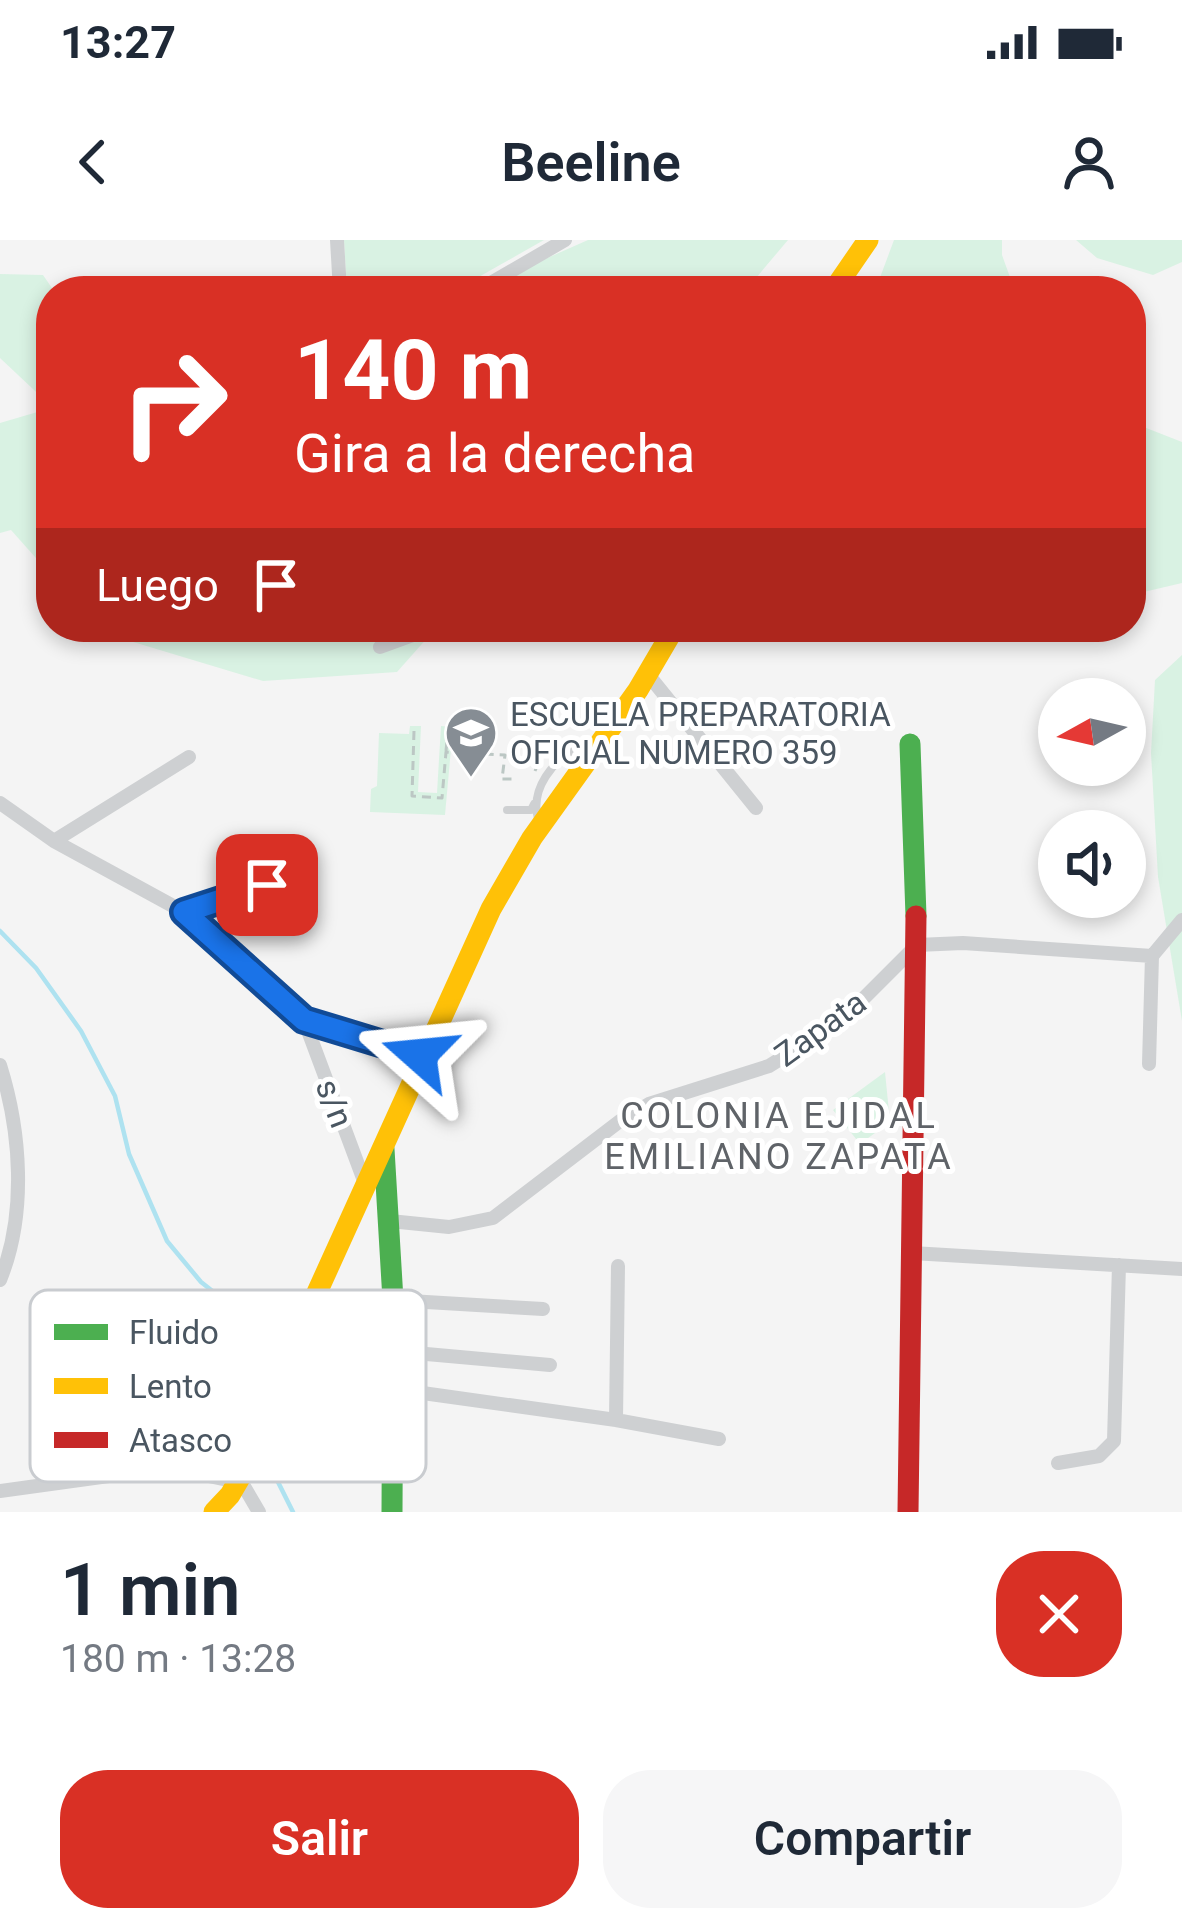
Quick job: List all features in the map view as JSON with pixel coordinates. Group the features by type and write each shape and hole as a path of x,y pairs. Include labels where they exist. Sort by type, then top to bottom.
{"street":[{"path":"337,240 339,276"},
{"path":"503,276 565,240"},
{"path":"843,276 868,240"},
{"path":"380,647 394,642"},
{"path":"319,1290 419,1055 514,866 587,747 650,677 668,642"},
{"path":"650,677 756,808"},
{"path":"908,1512 917,945 910,743"},
{"path":"54,841 188,757"},
{"path":"0,803 54,841 184,912 304,1020 419,1055"},
{"path":"184,912 303,874"},
{"path":"1149,1064 1152,956 1182,920"},
{"path":"917,945 963,943 1152,956"},
{"name":"Zapata","path":"390,1221 449,1227 493,1218 649,1104 769,1066 809,1041 859,1003 917,945"},
{"name":"s/n","path":"304,1020 366,1186"},
{"path":"0,1065 12,1105 18,1182 0,1280"},
{"path":"383,1142 393,1290"},
{"path":"912,1253 1182,1270"},
{"path":"1058,1463 1099,1456 1114,1441 1119,1265"},
{"path":"616,1420 618,1266"},
{"path":"426,1302 543,1310"},
{"path":"426,1354 550,1365"},
{"path":"426,1393 719,1439"},
{"path":"0,1491 56,1482"},
{"path":"237,1482 259,1512"},
{"path":"392,1482 392,1512"},
{"path":"214,1512 242,1483"}],"lane":[{"path":"557,746 587,747"},
{"path":"507,810 531,809 551,769 587,747"},
{"path":"535,802 541,828"}],"path":[{"path":"414,731 412,796 442,798 448,730"},
{"path":"446,752 505,755 502,779 516,779"}],"green space":[{"path":"344,240 544,240 480,276 346,276"},
{"path":"588,240 788,240 758,276 511,276"},
{"path":"894,240 1002,240 1010,276 881,276"},
{"path":"1076,240 1182,240 1182,262 1153,275 1097,258"},
{"path":"0,274 43,275 36,276 36,392 0,358"},
{"path":"36,412 36,558 11,530 0,533 0,423"},
{"path":"1146,428 1182,442 1182,583 1146,591"},
{"path":"133,642 424,642 397,672 263,681"},
{"path":"1182,655 1182,1021 1158,877 1151,753 1155,680"},
{"path":"410,726 421,726 418,792 437,793 441,726 453,727 445,815 370,812 371,789 377,786 379,733 409,734"},
{"path":"885,1072 890,1122 860,1144 833,1110"}],"waterway":[{"path":"0,931 36,968 81,1031 115,1096 129,1154 167,1241 211,1290"},
{"path":"278,1482 293,1512"}],"traffic: fast":[{"path":"910,744 916,916"},
{"path":"384,1149 392,1290"},
{"path":"392,1482 392,1512"}],"traffic: slow":[{"path":"843,276 868,240"},
{"path":"318,1290 491,909 532,838 638,690 666,642"},
{"path":"214,1512 238,1482"}],"traffic: jam":[{"path":"908,1512 916,916"}],"place":[{"name":"ESCUELA PREPARATORIA OFICIAL NUMERO 359","path":"471,779"}],"district":[{"name":"COLONIA EJIDAL EMILIANO ZAPATA","path":"779,1136"}],"route":[{"path":"267,885 184,912 304,1020 419,1055"}]}
